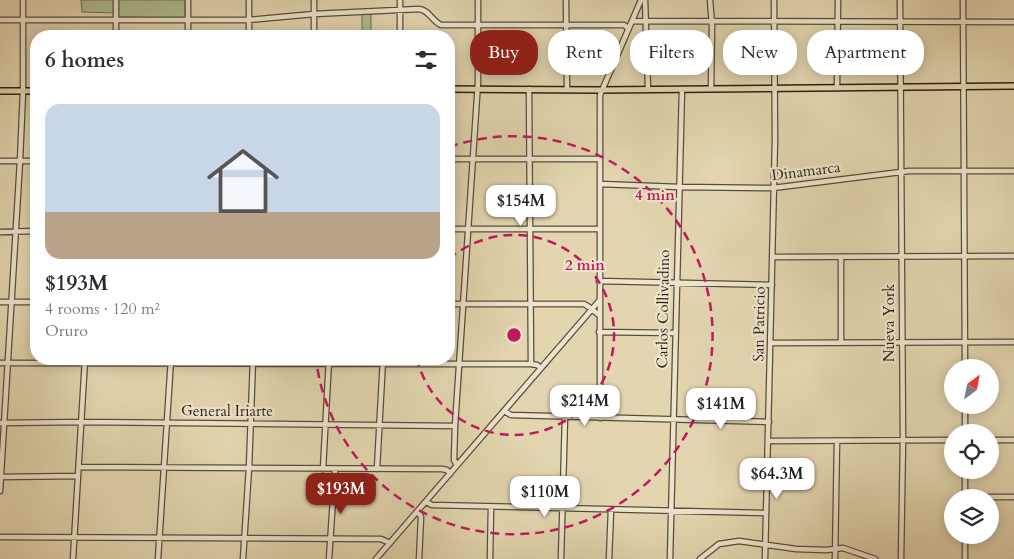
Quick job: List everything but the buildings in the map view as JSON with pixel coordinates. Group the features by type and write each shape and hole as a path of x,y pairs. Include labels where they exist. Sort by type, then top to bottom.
{"main road":[{"path":"455,89 600,90 1014,86"},
{"path":"0,91 30,91"}],"street":[{"path":"0,492 2,423 8,363 24,91 23,0"},
{"path":"116,0 116,30"},
{"path":"188,0 188,30"},
{"path":"249,0 249,30"},
{"path":"314,0 314,30"},
{"path":"400,0 400,30"},
{"path":"457,465 454,460 458,364 478,89 478,0"},
{"path":"566,0 567,89"},
{"path":"600,418 600,90 641,0"},
{"path":"645,0 648,89"},
{"path":"710,0 711,89"},
{"name":"San Patricio","path":"765,559 773,257 774,0"},
{"path":"837,88 838,0"},
{"name":"Nueva York","path":"900,0 903,440 901,559"},
{"path":"963,0 965,359"},
{"path":"0,20 249,20 314,14 423,9 441,25 624,25 628,28"},
{"path":"632,20 1014,22"},
{"path":"529,89 531,364"},
{"name":"Carlos Collivadino","path":"670,559 682,89"},
{"path":"455,159 600,159"},
{"path":"0,161 30,161"},
{"name":"Dinamarca","path":"600,184 773,188 901,172 1014,171"},
{"path":"455,229 599,229"},
{"path":"0,232 30,232"},
{"path":"773,257 1014,256"},
{"path":"841,257 841,342"},
{"path":"599,281 772,286"},
{"path":"376,559 599,301"},
{"path":"0,302 30,302"},
{"path":"455,304 584,304 592,308 599,315"},
{"path":"599,332 675,333"},
{"path":"771,343 1014,342"},
{"path":"0,363 30,362"},
{"path":"455,364 531,364 541,368"},
{"path":"73,559 85,365"},
{"path":"158,559 171,365"},
{"path":"243,559 253,365"},
{"path":"323,469 329,365"},
{"path":"377,469 383,365"},
{"path":"504,410 511,415 769,422"},
{"path":"561,559 565,417"},
{"name":"General Iriarte","path":"2,423 82,422 455,426"},
{"path":"769,440 944,440"},
{"path":"999,440 1014,440"},
{"path":"835,559 838,441"},
{"path":"79,466 442,469 447,470 450,474"},
{"path":"329,559 335,469"},
{"path":"0,477 78,476"},
{"path":"999,497 1014,497"},
{"path":"426,502 432,505 766,514"},
{"path":"490,559 491,507"},
{"path":"609,559 611,510"},
{"path":"418,511 420,517 419,559"},
{"path":"0,537 381,539 390,543"},
{"path":"700,559 716,546 739,541 796,549 826,550 843,548 854,550 875,559"},
{"path":"965,544 965,559"}],"green space":[{"path":"81,0 116,0 116,13 82,12"},
{"path":"118,0 185,0 185,18 117,17"},
{"path":"362,14 371,14 371,30 362,30"}]}
